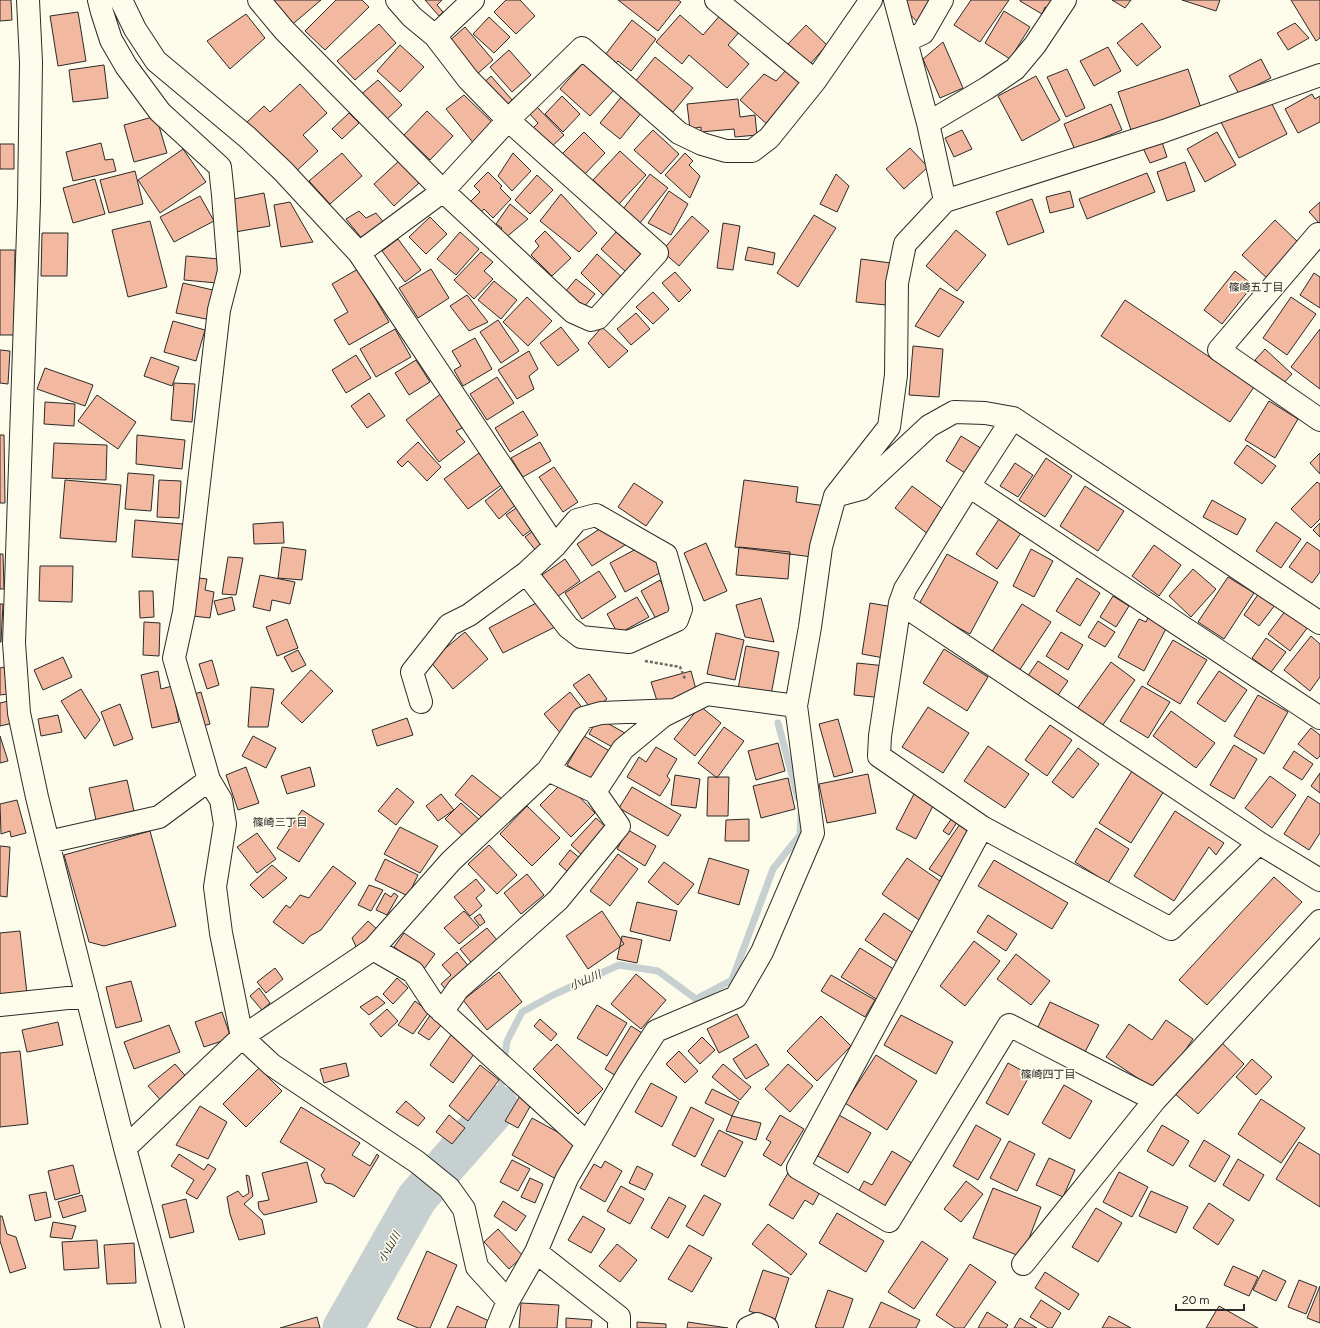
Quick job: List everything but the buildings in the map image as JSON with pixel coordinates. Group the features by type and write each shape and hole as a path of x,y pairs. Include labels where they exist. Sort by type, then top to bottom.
{"street":[{"path":"28,0 31,62 29,194 8,537 19,713 48,842 125,1148 173,1328"},
{"path":"99,0 110,40 126,66 160,112 220,167 229,271 219,310 184,612 174,658 209,780 221,800 224,824 215,887 221,933 242,1037 272,1065 417,1162 449,1188 464,1209 477,1267 508,1301"},
{"path":"121,0 135,29 156,61 247,137 284,171 359,253 554,546"},
{"path":"259,0 284,30 443,191 572,312 591,320 598,318 657,253 508,120 468,78 435,36 412,17 397,0"},
{"path":"435,36 473,0"},
{"path":"716,0 814,81"},
{"path":"359,253 443,191 508,120 582,48 679,132 702,144 726,150 752,151 768,138 814,81 871,0"},
{"path":"895,0 928,123 945,201"},
{"path":"906,41 923,33 942,0"},
{"path":"928,123 987,88 1015,69 1035,45 1065,0"},
{"path":"497,1328 508,1301 536,1252 567,1178 628,1074 656,1031 736,997 762,952 813,833 796,706 810,627 820,547 836,496 889,427 896,375 897,283 906,244 945,201 1164,131 1320,75"},
{"path":"1320,236 1318,234 1219,350 1320,420"},
{"path":"836,496 861,489 930,426 954,412 985,413 1013,418 1320,623"},
{"path":"1013,418 904,588 900,603 880,736 879,756 982,827 1171,929 1259,843"},
{"path":"969,486 1320,718"},
{"path":"421,702 412,672 449,625 469,615 526,573 554,546 577,520 596,515 666,555 681,609 677,620 629,642 581,637 568,627 526,573"},
{"path":"900,603 1259,843 1320,880"},
{"path":"595,792 623,749 664,716 707,694 796,706"},
{"path":"125,1148 242,1037 373,949 451,861 548,770 583,718 601,713 684,705"},
{"path":"442,1012 458,989 558,900 619,826 595,792 548,770"},
{"path":"48,842 159,817 209,780"},
{"path":"982,827 798,1168 889,1221 1009,1025 1155,1100"},
{"path":"1023,1264 1155,1100 1320,921"},
{"path":"373,949 413,972 434,1004 442,1012 587,1143"},
{"path":"0,1005 87,996"},
{"path":"536,1252 619,1317 619,1328"},
{"path":"748,1328 757,1324 767,1328"}],"path":[{"path":"629,642 635,659 680,667 684,705"}],"waterway":[{"name":"小山川","path":"778,723 798,798"},
{"name":"小山川","path":"504,1062 507,1041 522,1012 553,995 619,965 658,971 696,999 732,980 773,869 800,835 801,814"},
{"name":"小山川","path":"498,1106 503,1073"},
{"name":"小山川","path":"343,1328 417,1198 498,1106"}],"district":[{"name":"篠崎五丁目","path":"1256,287"},
{"name":"篠崎三丁目","path":"280,822"},
{"name":"篠崎四丁目","path":"1048,1074"}]}
